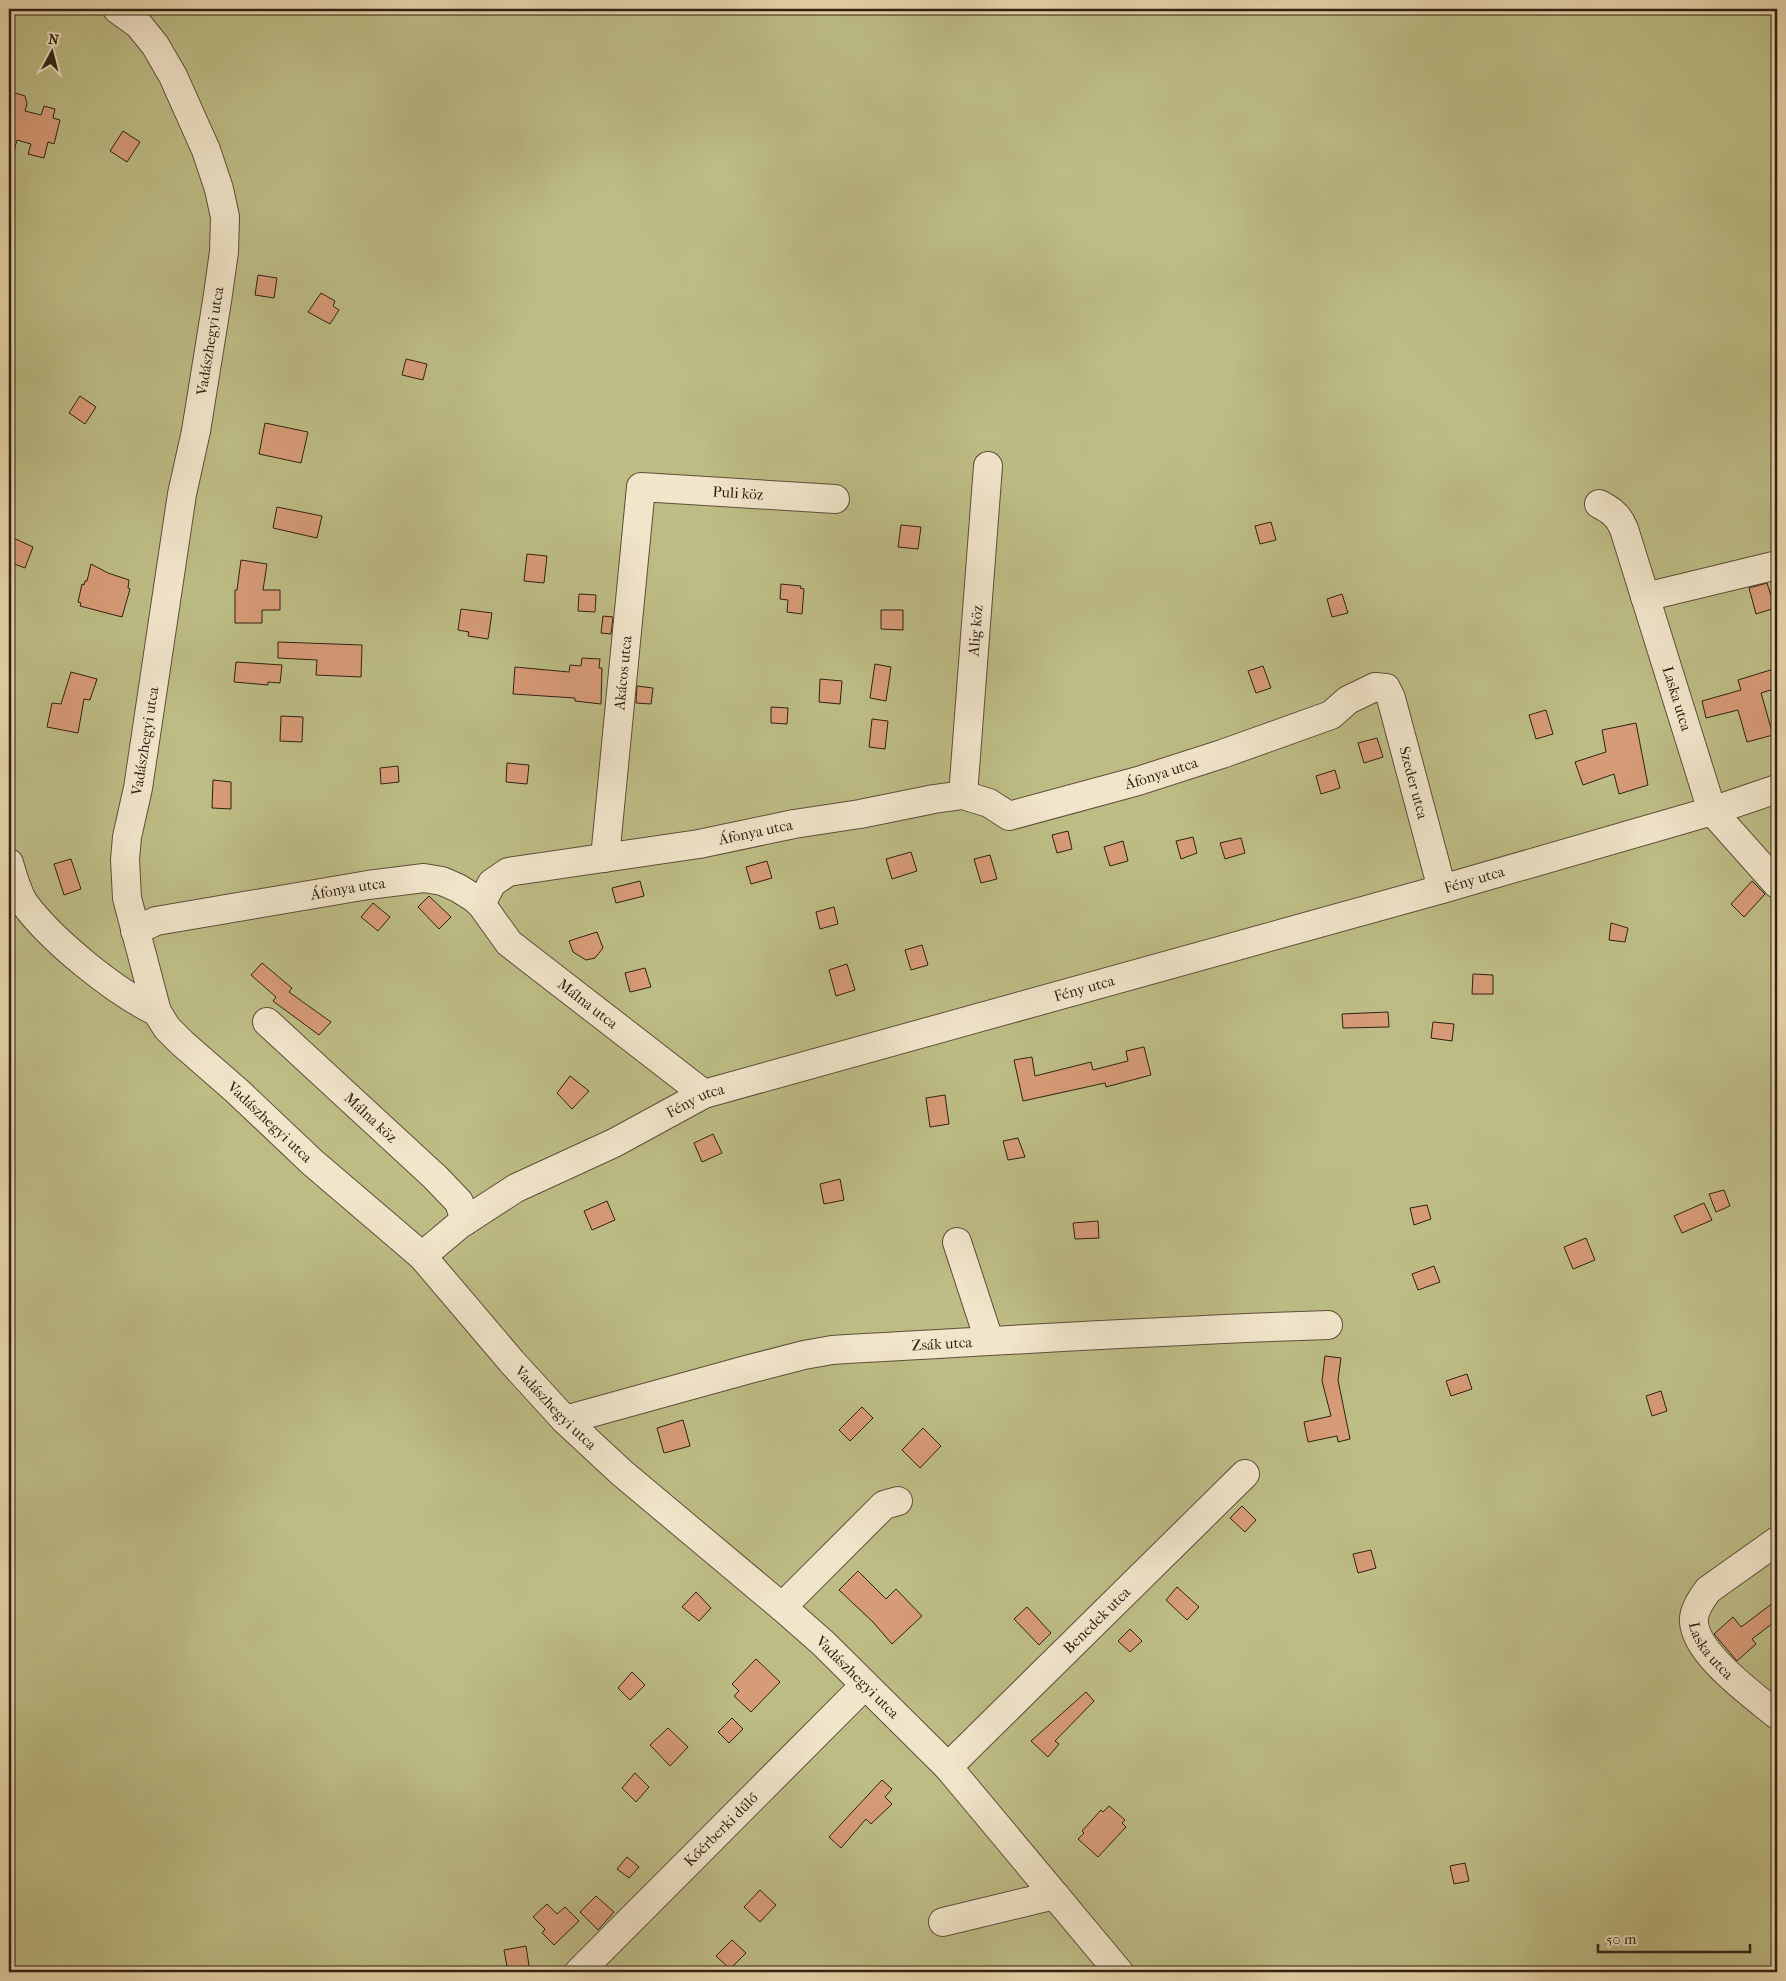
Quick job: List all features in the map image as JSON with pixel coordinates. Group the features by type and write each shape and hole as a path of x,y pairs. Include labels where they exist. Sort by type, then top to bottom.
{"street":[{"name":"Vadászhegyi utca","path":"117,9 138,24 155,44 173,76 206,150 220,189 225,218 224,252 196,431 182,494 138,788 128,836 125,881 127,898 157,1012 167,1028 182,1043 237,1091 312,1162 422,1256 512,1362 565,1420 622,1474 823,1643 864,1686 948,1767 1119,1972"},
{"name":"Alig köz","path":"963,795 988,466"},
{"name":"Puli köz","path":"641,487 835,499"},
{"name":"Akácos utca","path":"605,858 641,487"},
{"name":"Laska utca","path":"1599,504 1612,510 1620,519 1712,811 1777,884"},
{"path":"1645,597 1777,565"},
{"name":"Áfonya utca","path":"135,931 156,921 368,885 424,878 442,881 458,888 481,904 492,883 508,872 699,844 794,824 963,795 989,803 1009,816 1138,781 1222,754 1331,715 1348,700 1375,687"},
{"name":"Szeder utca","path":"1375,687 1386,688 1391,698 1442,889"},
{"name":"Fény utca","path":"422,1256 466,1221 516,1188 614,1143 704,1094 1442,889 1712,811 1777,789"},
{"path":"9,863 23,901 52,935 92,969 136,1002 157,1012"},
{"name":"Málna utca","path":"481,904 509,943 704,1094"},
{"name":"Málna köz","path":"266,1022 435,1177 458,1202 466,1221"},
{"path":"957,1242 989,1340"},
{"name":"Zsák utca","path":"565,1420 804,1355 832,1350 1035,1337 1107,1336 1209,1328 1328,1325"},
{"name":"Benedek utca","path":"948,1767 1245,1474"},
{"path":"782,1607 884,1505 898,1501"},
{"name":"Laska utca","path":"1777,1541 1708,1590 1700,1601 1694,1618 1696,1634 1708,1653 1777,1716"},
{"name":"Kőérberki dűlő","path":"579,1972 864,1686"},
{"path":"943,1922 1055,1895"}],"shaded area":[{"path":"9,9 1777,9 1777,1972 9,1972"}],"building":[{"path":"15,93 25,96 27,104 25,111 41,115 44,106 55,109 53,118 60,120 54,144 48,142 44,158 28,154 31,144 17,140 14,151 9,151 9,99"},
{"path":"123,131 140,142 127,162 110,151"},
{"path":"258,275 277,278 274,298 255,295"},
{"path":"321,293 335,301 333,306 339,310 330,324 308,312"},
{"path":"406,359 427,364 423,380 402,375"},
{"path":"80,396 96,407 85,424 69,413"},
{"path":"265,423 308,432 301,463 259,454"},
{"path":"277,507 322,516 317,538 273,528"},
{"path":"1271,522 1276,540 1260,544 1255,526"},
{"path":"901,525 921,527 918,549 898,547"},
{"path":"9,536 33,547 25,568 9,562"},
{"path":"527,554 547,556 544,583 524,581"},
{"path":"241,560 267,564 263,590 280,590 280,610 262,610 262,623 235,623 235,590 237,590"},
{"path":"91,564 108,573 129,580 128,588 130,589 122,617 80,606 81,603 78,602 82,584 84,585 85,581 87,581"},
{"path":"1767,583 1775,608 1756,614 1749,588"},
{"path":"781,584 801,586 800,588 804,589 802,614 787,612 788,600 780,599"},
{"path":"579,594 596,595 595,612 578,611"},
{"path":"1342,594 1348,613 1332,617 1327,599"},
{"path":"461,609 492,613 488,639 468,636 469,632 458,630"},
{"path":"881,610 903,610 903,630 881,629"},
{"path":"603,616 613,617 611,634 601,633"},
{"path":"278,642 362,645 361,677 316,675 317,660 278,658"},
{"path":"582,658 600,659 599,668 602,668 601,704 575,701 575,698 513,694 515,667 569,672 570,665 581,666"},
{"path":"236,662 282,665 280,683 268,682 268,685 234,682"},
{"path":"875,664 891,667 886,701 870,698"},
{"path":"1263,666 1271,688 1256,693 1248,671"},
{"path":"1777,668 1777,688 1761,693 1773,735 1747,742 1738,710 1706,718 1702,701 1741,690 1738,680"},
{"path":"71,672 97,679 90,700 84,699 78,733 47,727 52,703 61,704"},
{"path":"820,679 842,681 840,704 819,702"},
{"path":"637,686 653,688 651,704 636,703"},
{"path":"771,707 788,708 787,724 771,723"},
{"path":"1546,710 1553,734 1536,739 1529,715"},
{"path":"281,716 303,717 302,742 280,741"},
{"path":"872,719 888,721 885,749 869,747"},
{"path":"1636,723 1648,785 1619,794 1614,774 1583,785 1575,762 1606,752 1602,730"},
{"path":"1377,738 1383,757 1364,763 1358,743"},
{"path":"507,763 529,765 527,784 506,782"},
{"path":"398,766 399,782 381,784 380,768"},
{"path":"1335,770 1340,788 1321,794 1316,776"},
{"path":"213,780 231,782 231,809 212,808"},
{"path":"1068,831 1072,849 1057,853 1052,835"},
{"path":"1193,837 1197,853 1181,859 1176,841"},
{"path":"1241,838 1245,853 1225,859 1220,843"},
{"path":"1123,841 1128,861 1110,866 1104,847"},
{"path":"911,852 917,871 892,879 886,859"},
{"path":"990,855 997,879 981,883 974,859"},
{"path":"71,859 81,889 64,895 54,864"},
{"path":"767,861 772,878 751,884 746,867"},
{"path":"640,881 644,896 616,903 612,888"},
{"path":"1752,881 1765,894 1744,917 1731,904"},
{"path":"429,896 451,917 439,929 418,907"},
{"path":"373,903 390,917 378,931 361,917"},
{"path":"834,907 838,924 820,929 816,912"},
{"path":"1611,923 1628,928 1625,942 1609,940"},
{"path":"597,932 603,948 595,958 586,960 573,952 569,941"},
{"path":"922,945 928,965 911,970 905,950"},
{"path":"262,963 292,988 289,992 331,1022 319,1035 273,1001 276,997 251,975"},
{"path":"847,964 855,990 836,996 829,970"},
{"path":"645,968 651,987 630,992 625,973"},
{"path":"1473,974 1493,975 1493,994 1472,994"},
{"path":"1388,1012 1389,1027 1343,1028 1342,1014"},
{"path":"1433,1022 1454,1024 1452,1041 1431,1038"},
{"path":"1144,1047 1151,1075 1106,1087 1105,1083 1023,1101 1014,1060 1032,1057 1035,1076 1091,1062 1093,1070 1128,1061 1126,1051"},
{"path":"570,1076 589,1091 572,1109 557,1093"},
{"path":"945,1095 949,1124 930,1127 926,1098"},
{"path":"713,1134 722,1153 702,1162 694,1143"},
{"path":"1018,1138 1025,1157 1008,1160 1003,1141"},
{"path":"840,1179 844,1200 824,1204 820,1184"},
{"path":"1724,1190 1730,1206 1716,1212 1709,1194"},
{"path":"607,1201 615,1220 592,1230 584,1211"},
{"path":"1704,1203 1712,1220 1682,1233 1674,1216"},
{"path":"1427,1205 1431,1219 1414,1225 1410,1208"},
{"path":"1098,1221 1099,1238 1075,1239 1073,1223"},
{"path":"1586,1238 1595,1260 1573,1269 1564,1247"},
{"path":"1434,1266 1440,1282 1418,1290 1412,1274"},
{"path":"1325,1356 1341,1358 1338,1380 1350,1439 1338,1442 1337,1436 1308,1442 1304,1422 1331,1416 1322,1381"},
{"path":"1467,1374 1472,1389 1451,1396 1446,1381"},
{"path":"1661,1391 1667,1411 1652,1416 1646,1396"},
{"path":"862,1407 873,1418 850,1441 839,1430"},
{"path":"683,1420 690,1446 664,1453 657,1428"},
{"path":"923,1428 941,1446 920,1468 902,1450"},
{"path":"1242,1506 1256,1520 1245,1532 1230,1518"},
{"path":"1371,1550 1376,1568 1358,1573 1353,1554"},
{"path":"858,1571 886,1599 896,1589 922,1616 892,1644 873,1622 839,1590"},
{"path":"1177,1587 1199,1607 1187,1620 1166,1600"},
{"path":"696,1592 711,1608 699,1621 682,1607"},
{"path":"1777,1600 1777,1620 1752,1639 1756,1644 1737,1661 1714,1634 1733,1617 1741,1627"},
{"path":"1027,1607 1051,1633 1039,1645 1014,1619"},
{"path":"1130,1629 1142,1641 1130,1652 1118,1641"},
{"path":"756,1659 780,1682 751,1712 734,1696 739,1691 732,1684"},
{"path":"632,1672 645,1685 630,1700 618,1688"},
{"path":"1086,1692 1094,1701 1055,1741 1059,1744 1048,1757 1031,1741"},
{"path":"732,1718 743,1729 729,1743 718,1732"},
{"path":"668,1728 688,1747 670,1766 650,1745"},
{"path":"635,1773 649,1787 636,1802 622,1788"},
{"path":"882,1780 892,1789 885,1797 892,1804 871,1824 866,1819 841,1848 829,1837"},
{"path":"1109,1806 1125,1820 1122,1823 1126,1827 1098,1857 1078,1839 1084,1833 1082,1831 1101,1810 1103,1812"},
{"path":"627,1857 639,1867 629,1878 617,1869"},
{"path":"1465,1863 1469,1881 1454,1884 1450,1866"},
{"path":"760,1890 776,1905 760,1922 744,1907"},
{"path":"596,1896 614,1912 598,1930 580,1912"},
{"path":"547,1904 557,1914 565,1907 579,1921 554,1945 542,1933 545,1929 533,1917"},
{"path":"732,1940 746,1953 730,1969 716,1956"},
{"path":"526,1946 530,1972 508,1972 504,1950"}]}
